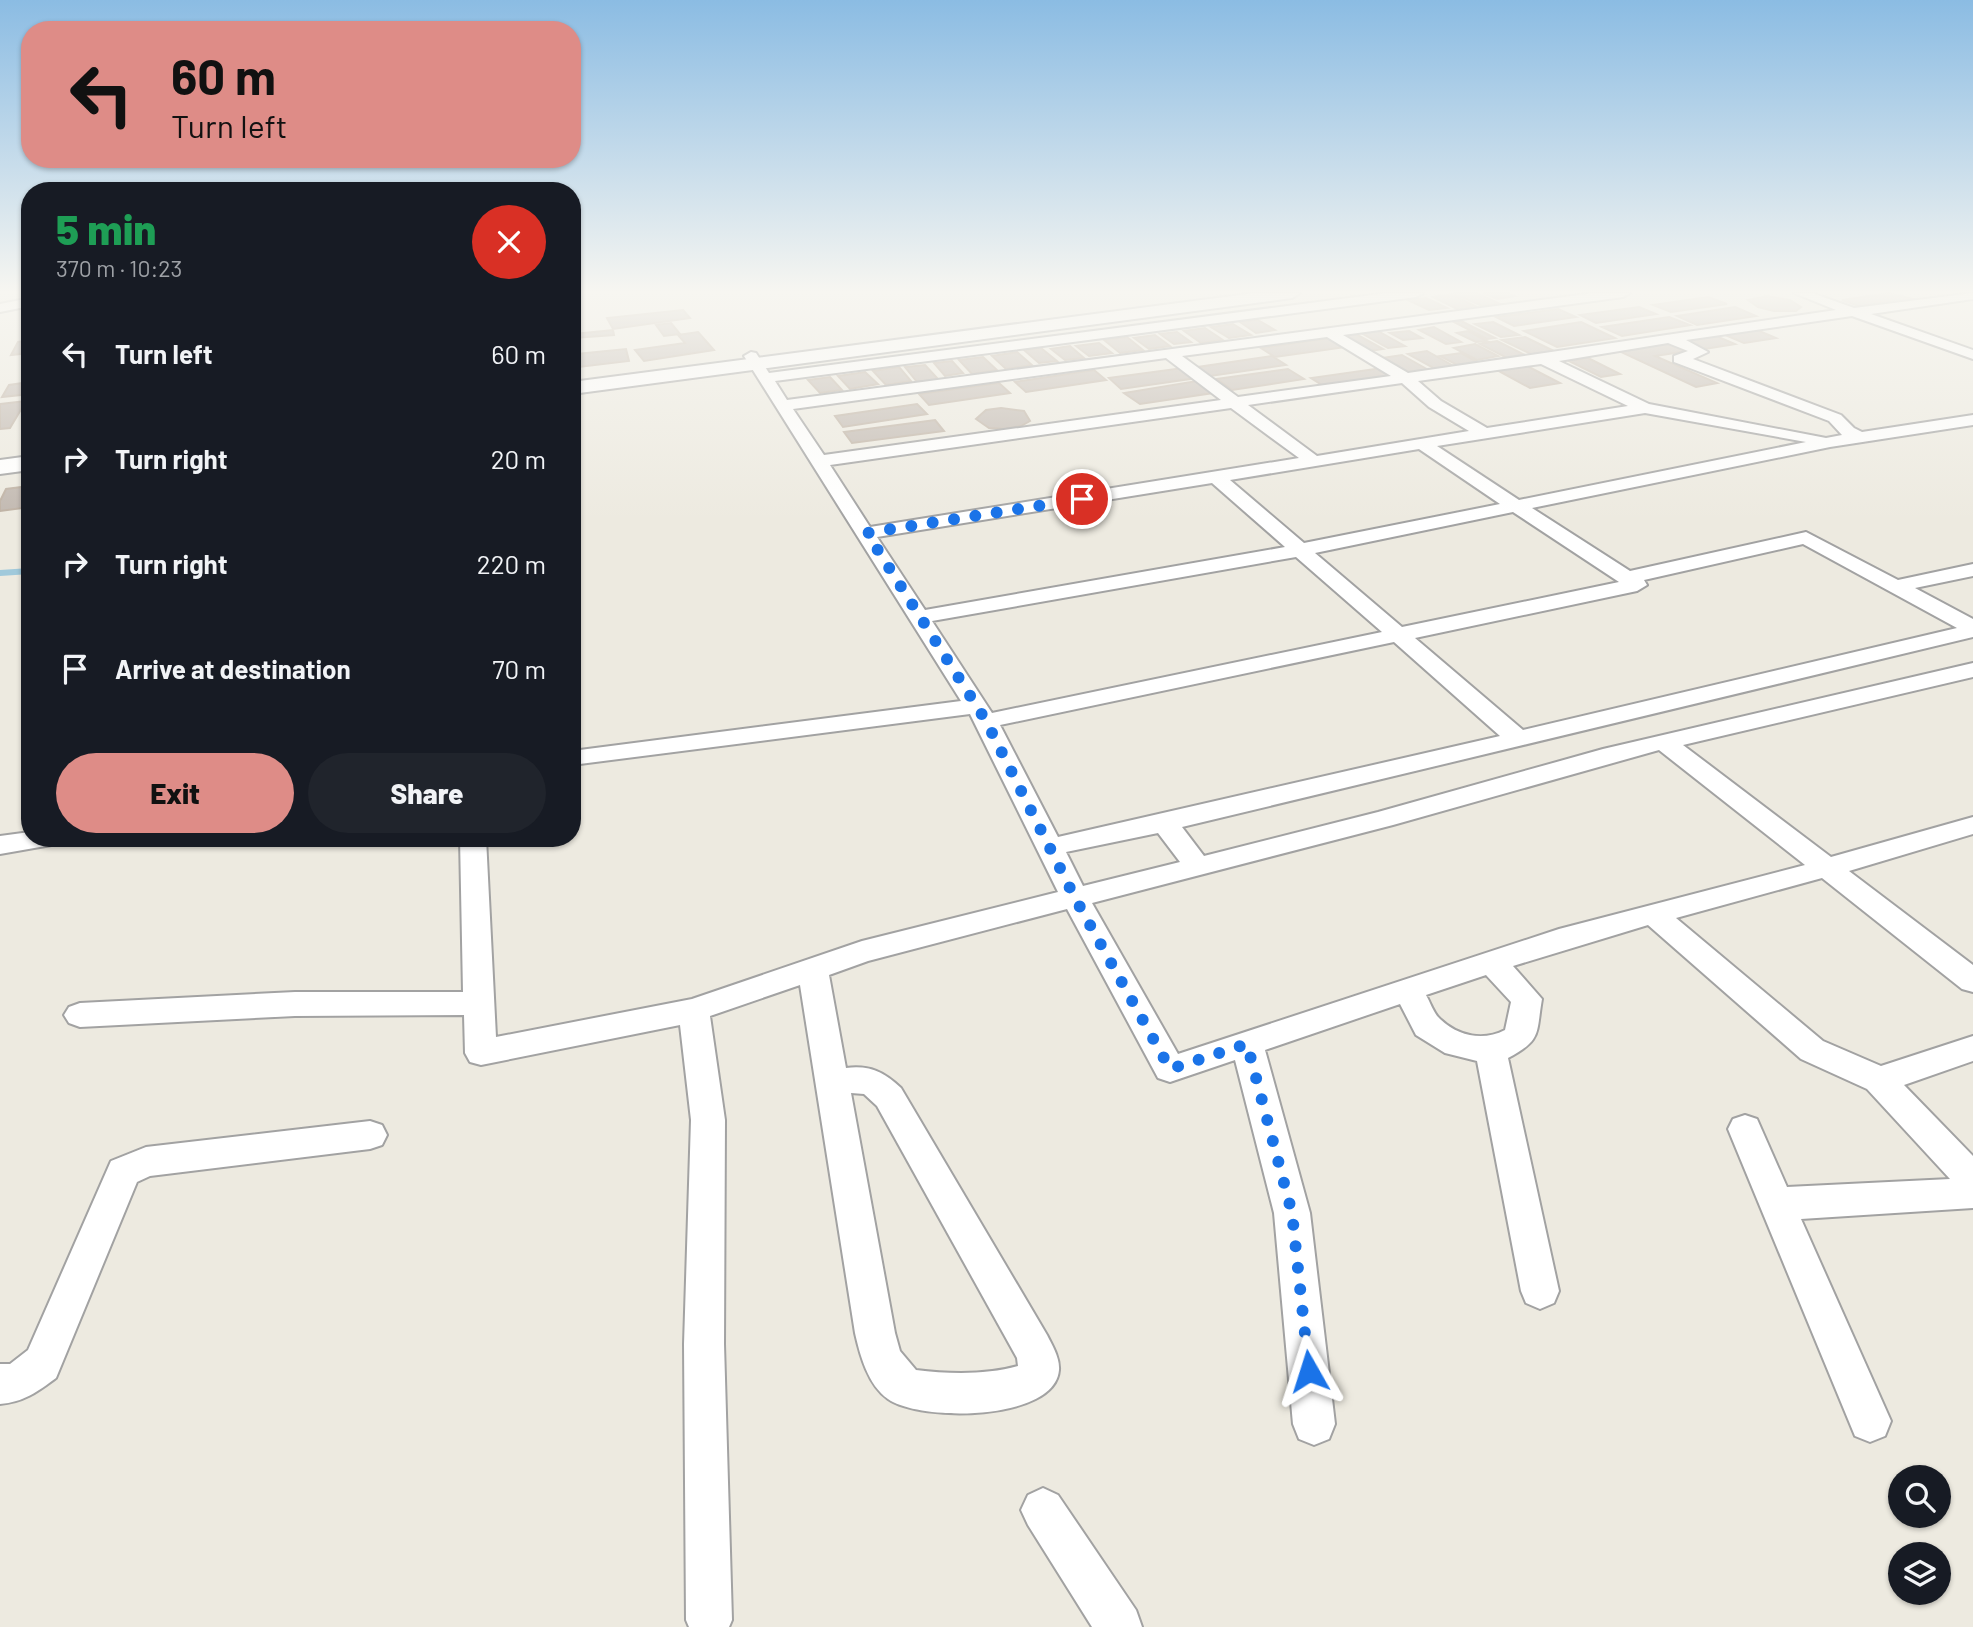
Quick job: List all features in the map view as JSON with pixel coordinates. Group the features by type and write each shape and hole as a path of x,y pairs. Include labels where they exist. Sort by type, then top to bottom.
{"street":[{"path":"581,384 730,369"},
{"path":"760,369 982,714 1075,898 1170,1069 1652,913 1827,869 1973,825"},
{"path":"785,405 1051,369"},
{"path":"1190,369 1313,461"},
{"path":"1390,369 1405,378 1434,404 1485,434"},
{"path":"820,460 1471,369"},
{"path":"1564,369 1645,408 1830,442"},
{"path":"1705,369 1835,418 1848,432 1860,437"},
{"path":"867,533 1645,408"},
{"path":"920,617 1300,550 1830,442 1973,420"},
{"path":"581,757 982,714 1398,635 1637,585 1422,444"},
{"path":"0,454 21,451"},
{"path":"0,467 21,464"},
{"path":"1216,477 1518,739"},
{"path":"1626,578 1806,538 1973,630"},
{"path":"1897,586 1973,569"},
{"path":"1050,847 1165,823 1973,630"},
{"path":"473,847 481,1053 694,1010 862,952 1384,819 1664,741 1973,670"},
{"path":"1664,741 1973,981"},
{"path":"1165,823 1197,866"},
{"path":"0,845 21,842"},
{"path":"1652,913 1812,1050 1879,1080 1973,1180"},
{"path":"1409,991 1427,1027 1456,1044 1491,1052 1521,1037 1527,999 1492,963"},
{"path":"813,968 831,1087 875,1333 880,1354 890,1375 908,1389 966,1394 1027,1385 1036,1378 1040,1367 1033,1348 889,1097 872,1081 849,1080 831,1087"},
{"path":"80,1015 295,1004 479,1003"},
{"path":"694,1010 708,1120 704,1344 709,1620"},
{"path":"1247,1044 1292,1213 1314,1424"},
{"path":"1879,1080 1973,1048"},
{"path":"1491,1052 1540,1291"},
{"path":"1745,1129 1870,1421"},
{"path":"0,1384 17,1383 42,1364 123,1172 146,1162 370,1135"},
{"path":"1775,1201 1796,1204 1973,1193"},
{"path":"1043,1510 1118,1627"}],"building":[{"path":"901,369 911,381 886,385 873,371"},
{"path":"907,369 929,369 938,379 917,382"},
{"path":"939,369 959,369 963,373 945,376"},
{"path":"967,369 997,370 972,374"},
{"path":"1184,369 1197,378 1121,389 1109,378"},
{"path":"1201,369 1259,369 1210,376"},
{"path":"1288,369 1304,379 1232,390 1217,379"},
{"path":"1375,369 1384,369 1397,377 1325,387 1311,378"},
{"path":"1402,369 1430,371 1411,374"},
{"path":"1533,369 1560,383 1530,388 1497,370"},
{"path":"1585,369 1610,369 1620,374 1601,377"},
{"path":"1657,369 1685,369 1717,383 1696,387"},
{"path":"1094,370 1106,380 1026,392 1015,382"},
{"path":"865,372 878,384 850,389 838,376"},
{"path":"830,377 842,390 820,393 808,380"},
{"path":"1197,381 1213,393 1140,404 1124,393"},
{"path":"21,383 21,395 2,397 9,385"},
{"path":"999,383 1010,393 929,405 919,394"},
{"path":"21,402 21,409 10,428 0,429 0,404"},
{"path":"917,404 927,414 843,427 835,416"},
{"path":"1001,408 1024,411 1030,421 1005,429 989,428 976,419 986,410"},
{"path":"935,420 944,431 852,443 844,432"},
{"path":"21,487 21,508 0,511 0,501 6,489"}],"waterway":[{"path":"0,573 21,572"}],"route":[{"path":"1082,499 867,533 986,721 1075,898 1170,1069 1247,1044 1292,1213 1309,1371"}]}
